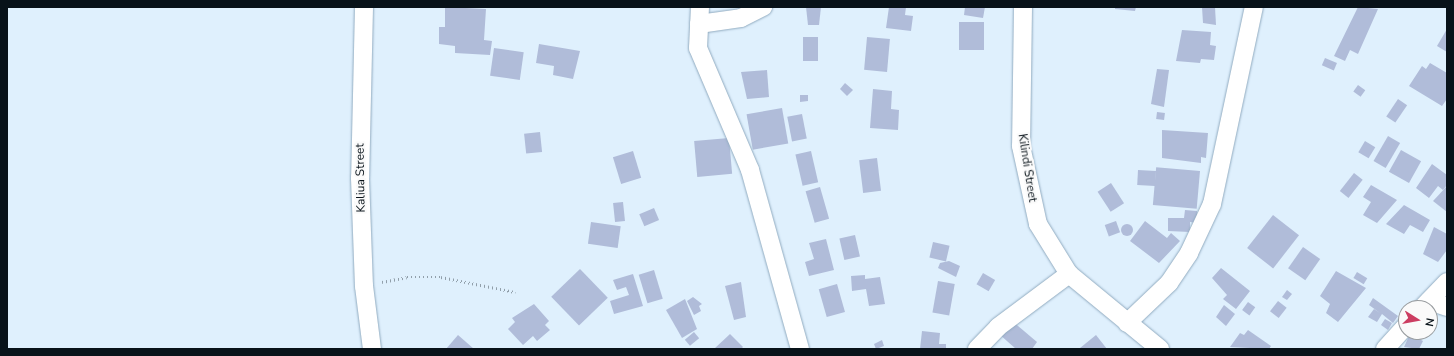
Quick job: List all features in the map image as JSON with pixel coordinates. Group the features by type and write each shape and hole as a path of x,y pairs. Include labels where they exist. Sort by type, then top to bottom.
{"street":[{"name":"Kaliua Street","path":"364,7 360,95 364,286 372,349"},
{"path":"763,7 748,16 700,15 698,48 750,170 800,349"},
{"name":"Kilindi Street","path":"1023,7 1021,146 1027,185 1038,224 1069,274 1160,349"},
{"path":"1127,323 1169,283 1189,253 1212,204 1254,7"},
{"path":"977,349 998,326 1069,274"},
{"path":"1430,300 1447,282"},
{"path":"1385,349 1398,335"}],"path":[{"path":"364,286 421,276 515,292"}],"building":[{"path":"445,7 486,9 484,40 492,41 490,55 455,53 455,46 439,44 439,27 445,27"},
{"path":"806,7 821,7 819,25 808,25"},
{"path":"889,7 906,7 905,15 913,16 911,31 886,28"},
{"path":"965,7 985,7 983,18 964,15"},
{"path":"1115,7 1136,7 1135,11 1115,9"},
{"path":"1202,7 1215,7 1216,25 1203,23"},
{"path":"1358,7 1378,9 1358,54 1350,50 1345,61 1334,56"},
{"path":"959,22 984,22 984,50 959,50"},
{"path":"1447,29 1447,52 1437,46"},
{"path":"1182,30 1211,32 1210,45 1216,46 1214,60 1201,59 1200,63 1176,61"},
{"path":"803,37 818,37 818,61 803,61"},
{"path":"867,37 890,39 887,72 864,70"},
{"path":"539,44 580,51 573,79 553,75 554,66 536,63"},
{"path":"494,48 524,52 520,80 490,76"},
{"path":"1325,58 1337,63 1334,70 1322,65"},
{"path":"1430,63 1447,73 1447,99 1442,106 1409,86 1422,66 1426,69"},
{"path":"1157,69 1169,70 1164,107 1151,104"},
{"path":"767,70 769,97 747,99 741,72"},
{"path":"845,83 853,90 847,96 840,89"},
{"path":"1358,85 1365,90 1361,97 1353,91"},
{"path":"873,89 892,91 891,109 899,110 898,130 870,128"},
{"path":"800,95 808,95 808,101 800,102"},
{"path":"1398,99 1407,105 1395,123 1386,116"},
{"path":"782,108 788,143 753,150 747,114"},
{"path":"1157,112 1165,113 1164,120 1156,119"},
{"path":"802,114 807,139 792,141 787,117"},
{"path":"1162,130 1208,133 1206,158 1201,157 1201,163 1162,158"},
{"path":"540,132 542,152 526,154 524,134"},
{"path":"1388,136 1400,143 1386,168 1374,161"},
{"path":"729,138 732,174 697,177 694,141"},
{"path":"1365,141 1375,147 1369,158 1358,152"},
{"path":"1401,150 1421,161 1409,183 1389,172"},
{"path":"633,151 641,178 621,184 613,157"},
{"path":"811,151 818,182 803,186 795,155"},
{"path":"877,158 881,191 863,193 859,160"},
{"path":"1432,164 1447,175 1447,185 1443,190 1438,186 1429,198 1416,188"},
{"path":"1156,167 1200,171 1197,209 1153,205"},
{"path":"1138,170 1156,171 1155,186 1137,185"},
{"path":"1354,173 1363,180 1349,198 1340,191"},
{"path":"1111,183 1124,203 1111,212 1098,192"},
{"path":"1371,185 1397,200 1377,223 1363,215 1371,202 1363,197"},
{"path":"1447,186 1447,212 1433,201"},
{"path":"820,187 829,219 815,223 806,191"},
{"path":"623,202 625,221 615,222 613,203"},
{"path":"1404,205 1430,220 1423,232 1410,225 1404,234 1386,224"},
{"path":"654,208 659,220 644,226 639,214"},
{"path":"1185,210 1197,211 1197,223 1190,222 1190,232 1168,231 1168,218 1184,218"},
{"path":"1273,215 1299,235 1273,268 1247,248"},
{"path":"1116,221 1120,232 1109,236 1105,225"},
{"path":"1145,221 1167,238 1171,233 1180,241 1159,263 1130,241"},
{"path":"591,222 621,226 618,248 588,244"},
{"path":"1127,224 1131,226 1133,230 1131,234 1127,236 1123,234 1121,230 1123,226"},
{"path":"1434,227 1447,234 1447,250 1438,262 1423,254"},
{"path":"855,235 860,256 844,260 839,239"},
{"path":"826,239 834,270 809,276 805,262 814,259 809,243"},
{"path":"933,242 950,246 946,261 929,258"},
{"path":"1303,247 1320,259 1305,280 1288,268"},
{"path":"949,261 960,266 956,277 938,268 940,263"},
{"path":"1221,268 1250,291 1236,309 1223,299 1227,295 1212,278"},
{"path":"580,269 608,298 579,326 551,297"},
{"path":"654,270 663,299 647,303 639,275"},
{"path":"1336,271 1366,288 1338,322 1326,313 1330,304 1320,296"},
{"path":"1357,272 1367,278 1364,284 1353,278"},
{"path":"983,273 995,280 989,291 976,284"},
{"path":"633,274 643,306 614,314 610,301 629,295 626,287 617,290 613,280"},
{"path":"865,275 865,279 880,277 885,304 869,306 866,289 852,291 851,276"},
{"path":"938,281 955,284 949,315 932,313"},
{"path":"741,282 746,317 734,320 725,286"},
{"path":"837,284 845,312 827,317 819,289"},
{"path":"1287,290 1292,294 1287,300 1282,297"},
{"path":"693,297 702,304 699,306 701,311 694,315 687,301"},
{"path":"1373,298 1398,316 1393,323 1382,314 1377,322 1368,317 1374,309 1380,313 1369,305"},
{"path":"685,299 697,329 682,338 666,310"},
{"path":"1278,301 1287,308 1279,318 1270,311"},
{"path":"1248,302 1255,307 1249,315 1242,310"},
{"path":"534,304 549,321 545,325 550,330 537,341 533,336 523,345 508,329 515,322 512,318"},
{"path":"1224,305 1235,314 1226,326 1216,317"},
{"path":"1385,319 1392,323 1388,330 1381,325"},
{"path":"1011,320 1037,342 1032,349 1016,349 999,334"},
{"path":"1248,330 1271,346 1269,349 1230,347 1240,333 1244,335"},
{"path":"922,331 940,333 939,344 946,344 946,349 920,349"},
{"path":"694,332 699,338 690,346 685,340"},
{"path":"730,334 743,347 741,349 714,349"},
{"path":"458,335 474,349 446,349"},
{"path":"1096,335 1107,349 1080,348"},
{"path":"882,340 884,346 876,349 874,344"},
{"path":"1407,340 1423,341 1419,349 1404,347"}]}
